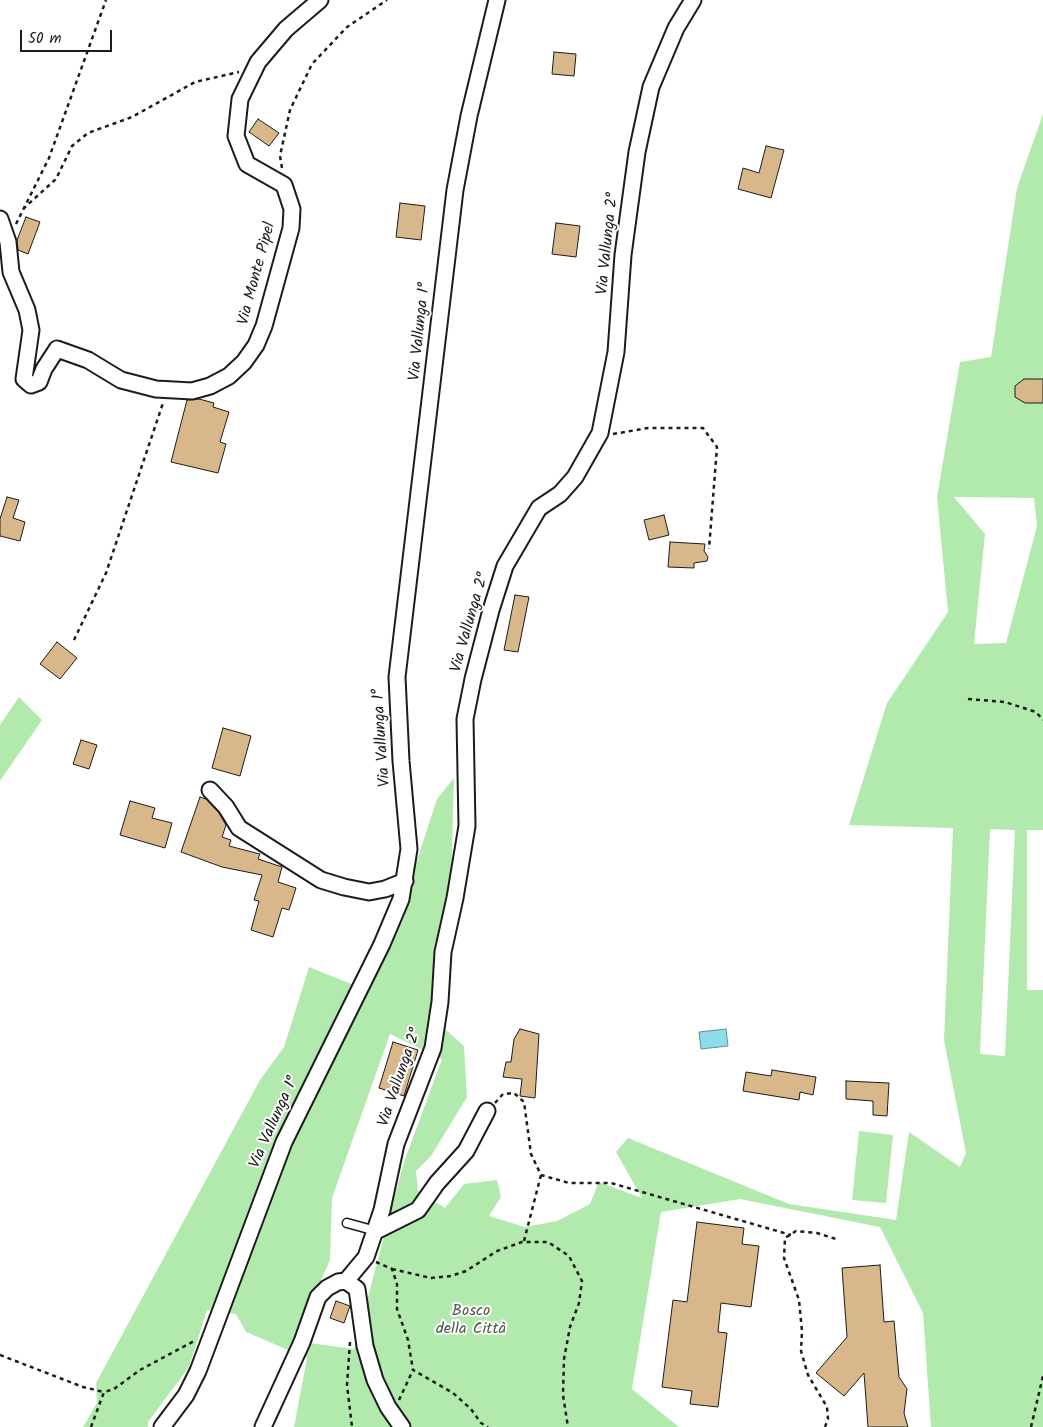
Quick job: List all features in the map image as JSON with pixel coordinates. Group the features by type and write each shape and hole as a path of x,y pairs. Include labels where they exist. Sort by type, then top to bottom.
{"street":[{"path":"284,185 247,164 236,136 240,99 252,70 286,29 320,0"},
{"name":"Via Vallunga 1°","path":"162,1427 186,1395 206,1352 284,1142 382,944 401,899 409,848 401,761 397,677 455,190 469,116 497,0"},
{"name":"Via Vallunga 2°","path":"346,1281 366,1257 376,1231 396,1144 433,1048 440,1002 443,952 455,898 467,826 465,718 473,678 505,566 539,508 560,494 575,477 600,433 616,352 623,255 637,152 651,87 676,28 693,0"},
{"name":"Via Monte Pipel","path":"0,219 8,242 11,272 27,310 31,330 24,379 31,385 39,382 44,369 57,349 88,360 122,380 156,389 192,391 210,386 229,376 244,362 256,345 264,326 291,228 292,209 284,185"},
{"path":"210,790 226,807 239,828 321,880 369,892 385,889 405,881"},
{"path":"376,1231 418,1210 437,1183 466,1151 487,1111"},
{"path":"263,1427 302,1342 318,1297 333,1285 346,1281 357,1289 366,1346 375,1380 388,1407 402,1427"}],"lane":[{"path":"347,1223 376,1231"}],"path":[{"path":"8,242 48,158 106,0"},
{"path":"284,185 280,156 290,110 312,64 347,27 387,0"},
{"path":"23,209 56,178 72,146 88,133 132,117 195,82 252,70"},
{"path":"74,640 106,574 160,408 171,390"},
{"path":"609,440 614,434 648,428 703,428 717,448 709,549"},
{"path":"968,699 1005,702 1036,712 1043,720"},
{"path":"487,1111 503,1094 514,1093 524,1102 531,1154 541,1175 524,1242"},
{"path":"541,1175 569,1183 611,1182 790,1234"},
{"path":"825,1427 828,1419 827,1407 808,1375 801,1351 802,1330 799,1300 784,1258 785,1238 796,1231 817,1233 836,1239"},
{"path":"366,1257 392,1269 431,1278 450,1276 466,1271 505,1247 524,1242 548,1242 559,1247 573,1262 582,1282 579,1304 570,1327 564,1359 563,1395 568,1427"},
{"path":"388,1407 400,1400 413,1370 408,1340 397,1309 397,1284 392,1269"},
{"path":"0,1355 83,1387 104,1392 114,1389 140,1370 212,1332"},
{"path":"351,1339 348,1349 347,1385 352,1427"},
{"path":"413,1370 453,1393 471,1409 481,1423 488,1427"},
{"path":"1031,1427 1043,1376"},
{"path":"91,1427 104,1392"}],"green space":[{"name":"Bosco della Città","path":"1043,114 1043,830 1027,830 1027,990 1043,990 1043,1427 931,1427 923,1313 880,1227 740,1199 661,1212 632,1389 679,1427 294,1427 307,1358 246,1332 236,1314 207,1310 189,1367 148,1422 148,1427 83,1427 97,1403 96,1383 260,1080 284,1047 309,967 364,989 404,900 437,799 454,778 448,996 445,1029 464,1046 467,1097 431,1156 416,1171 418,1191 445,1208 464,1184 497,1180 501,1197 489,1216 525,1227 557,1221 590,1204 599,1182 642,1198 616,1152 628,1138 789,1204 896,1220 909,1132 960,1167 966,1153 944,1040 953,828 849,825 887,703 948,612 937,497 960,362 991,357 1017,188","holes":["954,497 1034,498 1037,526 1006,643 974,644 985,534","990,829 1015,830 1005,1056 980,1054","390,1034 442,1059 404,1162 354,1349 294,1341 330,1260 332,1198"]},
{"path":"19,697 42,720 0,781 0,725"},
{"path":"859,1131 893,1135 886,1203 852,1200"}],"water":[{"path":"726,1029 728,1046 701,1049 699,1032"}],"building":[{"path":"554,52 576,54 574,76 552,74"},
{"path":"258,119 279,133 269,146 249,132"},
{"path":"766,146 784,150 771,198 738,189 743,168 759,173"},
{"path":"400,203 425,206 421,240 396,237"},
{"path":"26,217 40,222 28,254 18,250 17,240"},
{"path":"556,223 580,226 576,257 552,254"},
{"path":"1024,379 1043,379 1043,403 1025,403 1015,397 1015,386"},
{"path":"199,399 214,403 213,407 229,412 220,442 226,444 218,473 171,462 187,400"},
{"path":"7,497 19,500 13,518 25,522 20,541 0,536 0,519"},
{"path":"664,515 669,535 649,540 644,520"},
{"path":"670,542 705,544 704,551 708,557 707,561 694,563 694,568 668,567"},
{"path":"515,595 529,597 518,652 504,650"},
{"path":"57,642 77,658 60,679 40,664"},
{"path":"223,728 251,736 240,776 212,768"},
{"path":"81,740 97,745 89,769 73,764"},
{"path":"200,797 206,799 219,813 226,825 222,837 231,840 229,846 260,854 258,859 282,867 278,882 296,888 289,910 282,908 273,937 251,930 259,901 254,900 262,875 222,867 181,852"},
{"path":"130,801 155,808 152,818 172,823 165,848 120,835"},
{"path":"520,1029 539,1034 535,1098 520,1096 522,1079 503,1077 506,1062 511,1062 514,1039"},
{"path":"393,1042 418,1050 404,1096 379,1088"},
{"path":"772,1070 816,1077 813,1095 800,1092 799,1100 743,1091 746,1072 771,1076"},
{"path":"846,1081 889,1083 887,1116 873,1115 873,1101 846,1099"},
{"path":"697,1222 744,1228 742,1244 759,1246 751,1307 721,1303 718,1332 727,1333 718,1407 690,1404 692,1391 662,1387 673,1300 687,1302"},
{"path":"880,1265 884,1322 894,1321 899,1377 907,1389 904,1413 908,1427 868,1427 864,1373 844,1396 816,1373 847,1337 842,1268"},
{"path":"336,1301 350,1306 344,1323 330,1318"}]}
